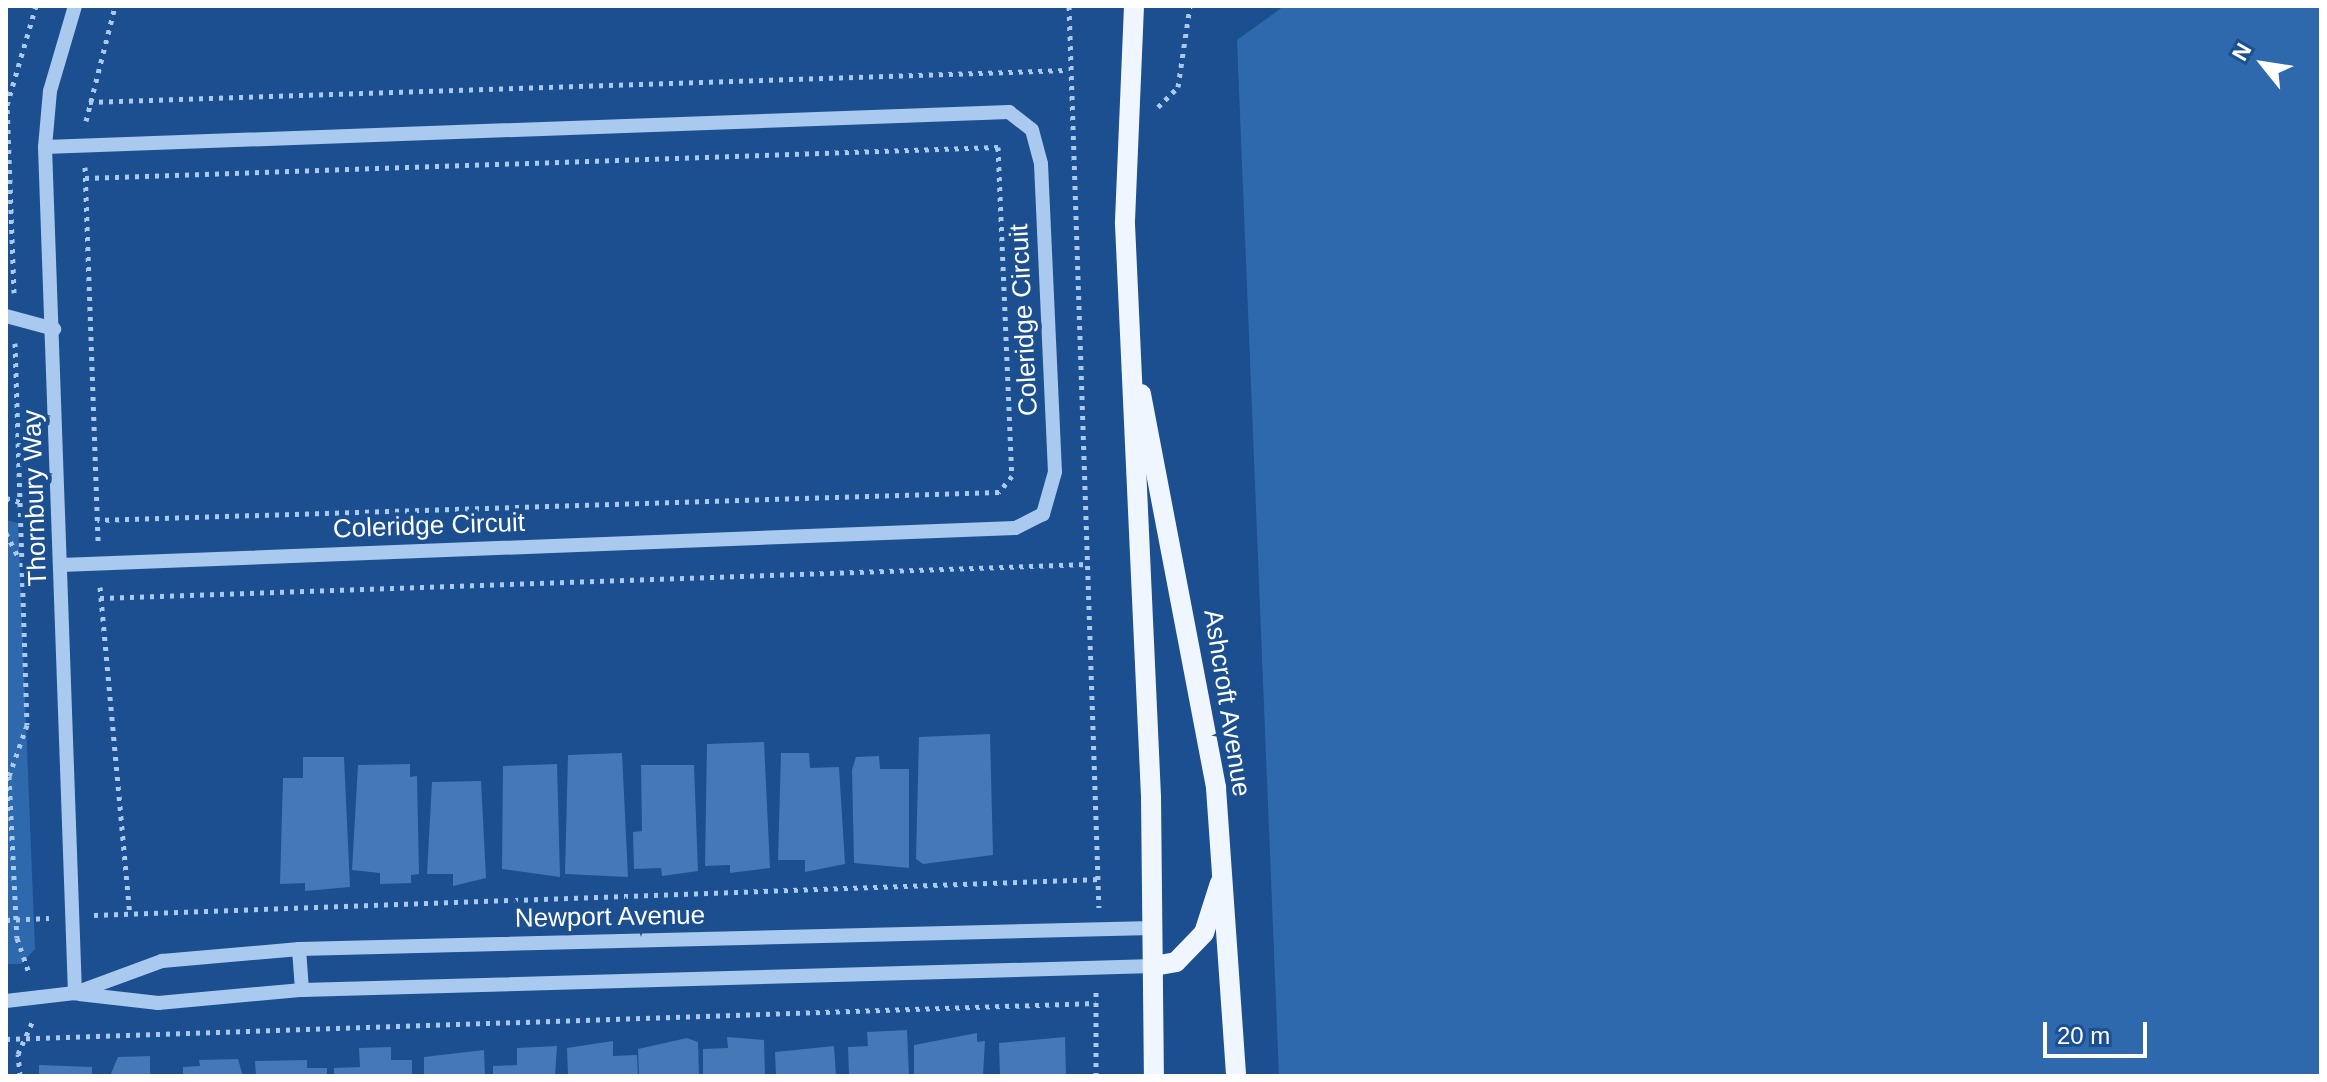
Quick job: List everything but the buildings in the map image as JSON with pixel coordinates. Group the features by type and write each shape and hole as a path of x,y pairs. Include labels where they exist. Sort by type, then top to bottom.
{"main road":[{"name":"Ashcroft Avenue","path":"1134,6 1126,138 1153,928 1154,1076"},
{"name":"Ashcroft Avenue","path":"1133,61 1149,6"},
{"name":"Ashcroft Avenue","path":"1131,343 1189,625 1223,861 1236,1076"},
{"path":"1154,966 1176,962 1204,933 1223,861"}],"street":[{"name":"Thornbury Way","path":"75,6 50,91 45,147 54,329 75,993"},
{"name":"Coleridge Circuit","path":"45,147 83,140 1009,112 1032,130 1041,164 1055,472 1043,514 1015,528 61,565"},
{"path":"10,317 54,329"},
{"name":"Newport Avenue","path":"75,993 162,961 299,949 1153,928"},
{"path":"299,949 302,990"},
{"name":"Newport Avenue","path":"6,1001 75,993 158,1003 302,990 1154,966"}],"path":[{"path":"17,920 9,776 27,725 23,566 10,317 7,105 36,6"},
{"path":"115,6 89,102 83,140 100,598 130,914"},
{"path":"1069,6 1067,70 1101,879 1098,930"},
{"path":"1126,138 1178,87 1190,6"},
{"path":"89,102 1067,70"},
{"path":"85,178 998,147 1012,476 999,492 97,520"},
{"path":"6,498 20,502"},
{"path":"6,533 23,566"},
{"path":"100,598 1087,564"},
{"path":"6,920 1101,879"},
{"path":"1096,1076 1098,967"},
{"path":"6,1039 1095,1003"}],"shaded area":[{"path":"1284,6 2321,6 2321,1076 1279,1076 1237,40"},
{"path":"6,520 18,523 35,949 21,964 6,964"}]}
